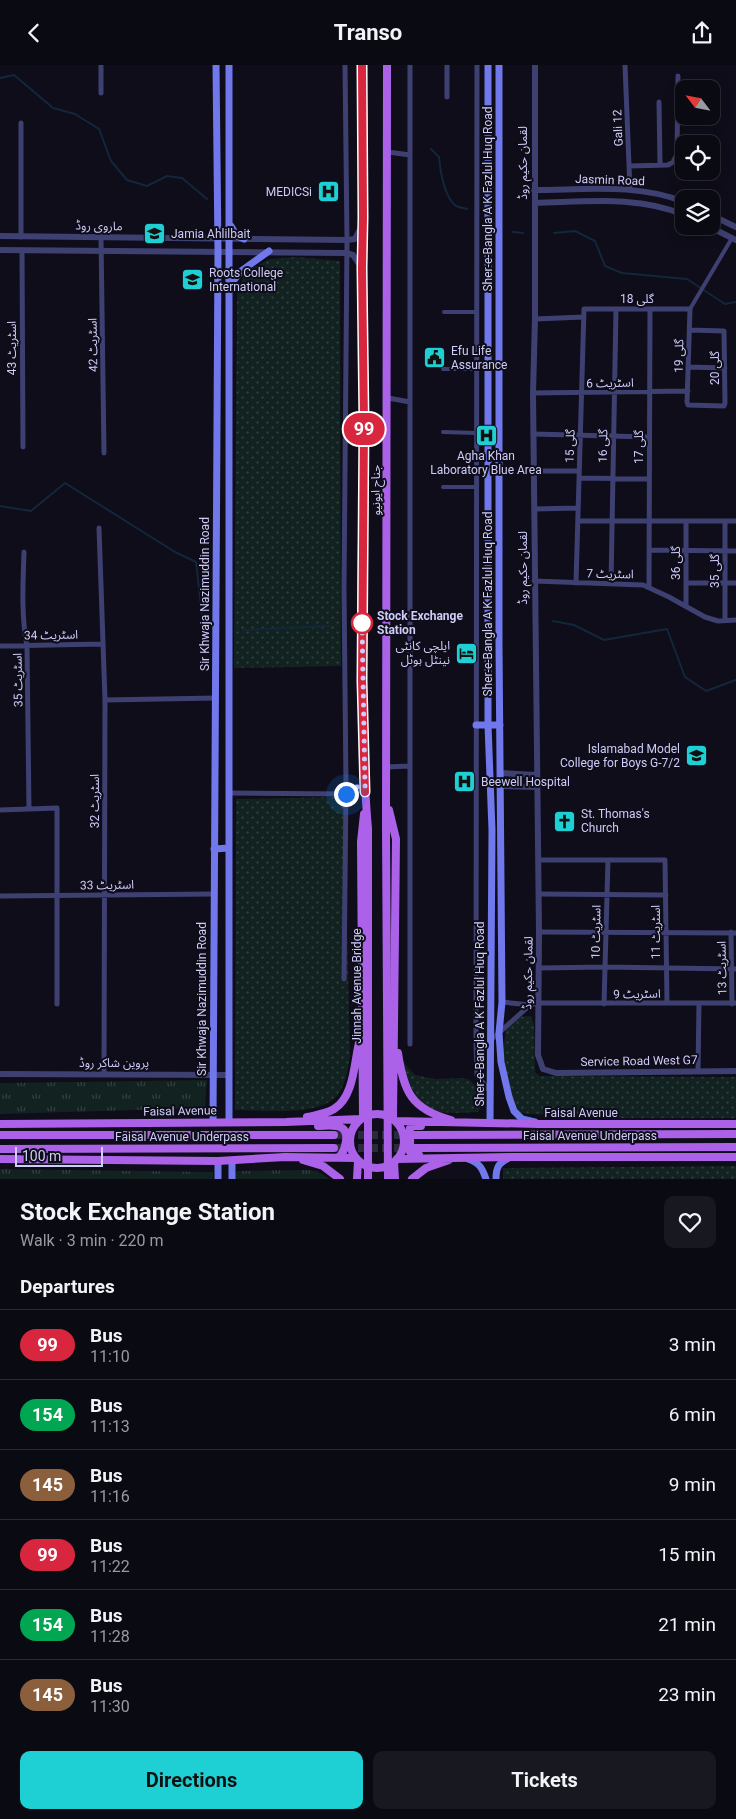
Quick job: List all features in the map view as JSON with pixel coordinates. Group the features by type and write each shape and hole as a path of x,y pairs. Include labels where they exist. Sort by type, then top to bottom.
{"main road":[{"name":"Sir Khwaja Nazimuddin Road","path":"213,1122 218,250 216,65"},
{"name":"Sir Khwaja Nazimuddin Road","path":"228,1122 229,65"},
{"name":"جناح ایونیو","path":"362,65 364,423 362,681 365,790"},
{"name":"جناح ایونیو","path":"385,796 388,398 387,65"},
{"name":"Sher-e-Bangla A K Fazlul Huq Road","path":"488,65 488,725 492,830 490,1123"},
{"name":"Sher-e-Bangla A K Fazlul Huq Road","path":"498,65 501,1062 514,1111 522,1119 539,1124"},
{"path":"488,167 499,166"},
{"path":"229,219 234,233 244,239"},
{"path":"230,286 241,271 269,251"},
{"path":"488,413 499,413"},
{"path":"476,725 500,725"},
{"path":"361,1118 362,842 365,790"},
{"name":"Jinnah Avenue Bridge","path":"365,790 368,829 368,1179"},
{"path":"385,796 388,1179"},
{"path":"385,796 396,839 394,1120"},
{"path":"214,849 229,848"},
{"path":"286,1122 334,1110 343,1100 350,1087 361,1029"},
{"path":"395,1031 400,1064 411,1098 425,1111 460,1123"},
{"path":"395,1179 396,1161 404,1144 401,1128 394,1120 378,1113 361,1118 354,1125 350,1133 349,1142 351,1150 356,1159 364,1165 379,1168 396,1161 443,1157 736,1157"},
{"name":"Faisal Avenue","path":"0,1124 286,1122 361,1118"},
{"name":"Faisal Avenue","path":"394,1120 450,1123 736,1124"},
{"path":"286,1122 310,1126 341,1127 345,1131 345,1145 339,1157"},
{"path":"443,1157 411,1154 410,1129 413,1126 441,1126 450,1123"},
{"name":"Faisal Avenue Underpass","path":"414,1135 736,1134"},
{"name":"Faisal Avenue Underpass","path":"0,1135 334,1135"},
{"name":"Faisal Avenue Underpass","path":"414,1148 736,1147"},
{"name":"Faisal Avenue Underpass","path":"0,1149 334,1148"},
{"path":"0,1159 232,1161 285,1157 339,1157 356,1159"},
{"path":"285,1157 323,1166 340,1179"},
{"path":"412,1179 426,1168 462,1157 478,1163 483,1168 486,1179"},
{"path":"496,1179 496,1169 500,1161 511,1157"},
{"path":"356,1159 357,1179"},
{"path":"218,1161 218,1179"},
{"path":"232,1161 232,1179"}],"street":[{"path":"101,65 101,93"},
{"path":"344,979 346,787 344,588 347,241 345,65"},
{"path":"410,65 410,1044"},
{"path":"447,65 447,97"},
{"path":"477,65 476,1075 491,1093"},
{"name":"لقمان حکیم روڈ","path":"534,65 534,581 539,894 538,1055 542,1069"},
{"name":"Gali 12","path":"625,65 629,166 632,190"},
{"path":"629,166 668,165 673,162 676,154 678,76"},
{"path":"659,102 660,165"},
{"path":"21,123 22,250"},
{"path":"388,152 410,155"},
{"name":"Jasmin Road","path":"534,190 632,190 661,194 675,199"},
{"path":"632,190 633,202"},
{"name":"Jasmin Road","path":"535,203 633,202 675,212"},
{"path":"347,241 357,237 363,217"},
{"path":"720,219 736,227"},
{"path":"690,309 734,239 720,232"},
{"name":"ماروی روڈ","path":"0,236 347,241"},
{"name":"اسٹریٹ 42","path":"101,237 104,453"},
{"name":"ماروی روڈ","path":"0,250 218,250 346,253"},
{"name":"اسٹریٹ 43","path":"22,250 23,447"},
{"path":"346,253 353,255 362,268"},
{"name":"گلی 18","path":"584,309 690,309"},
{"name":"گلی 15","path":"576,583 584,309"},
{"name":"گلی 16","path":"611,584 616,309"},
{"name":"گلی 17","path":"649,586 650,309"},
{"name":"گلی 19","path":"688,405 690,309"},
{"path":"444,312 477,312"},
{"path":"535,319 584,317"},
{"name":"گلی 20","path":"688,405 724,405 725,368 724,331 690,330"},
{"path":"689,367 725,368"},
{"path":"443,369 477,369"},
{"name":"اسٹریٹ 6","path":"533,393 688,391"},
{"path":"388,398 410,402"},
{"path":"477,412 488,413"},
{"path":"443,432 477,433"},
{"path":"533,434 649,437"},
{"path":"534,471 580,471"},
{"path":"579,478 649,479"},
{"path":"443,487 477,487"},
{"path":"534,509 578,508"},
{"path":"578,521 736,521"},
{"name":"گلی 36","path":"686,521 686,606"},
{"name":"گلی 35","path":"724,620 725,521"},
{"name":"اسٹریٹ 32","path":"100,528 105,700 104,1074"},
{"path":"649,551 736,551"},
{"name":"اسٹریٹ 35","path":"24,553 22,603 28,646 29,809"},
{"name":"اسٹریٹ 7","path":"534,581 649,586 705,617 713,620 736,620"},
{"path":"686,583 736,583"},
{"name":"اسٹریٹ 34","path":"0,646 102,644"},
{"path":"105,700 216,698"},
{"path":"386,767 410,766"},
{"path":"501,773 537,775"},
{"path":"501,786 537,787"},
{"path":"346,787 365,790"},
{"path":"229,793 346,794"},
{"path":"0,810 57,808 57,1004"},
{"path":"538,860 608,860"},
{"name":"اسٹریٹ 11","path":"608,860 665,860 667,1003"},
{"name":"اسٹریٹ 10","path":"604,1005 608,860"},
{"name":"اسٹریٹ 33","path":"0,896 214,893"},
{"path":"539,894 666,895"},
{"path":"539,932 734,932"},
{"name":"اسٹریٹ 13","path":"734,932 734,1003"},
{"path":"539,968 734,969"},
{"path":"502,1002 530,1005 538,1003"},
{"name":"اسٹریٹ 9","path":"538,1003 604,1005 734,1003"},
{"path":"698,1071 699,1003"},
{"path":"491,1041 530,1005"},
{"name":"Service Road West G7","path":"542,1069 556,1073 736,1071"},
{"name":"پروین شاکر روڈ","path":"0,1074 229,1075"}],"green space":[{"path":"296,257 340,261 341,666 234,668 237,295 245,272 270,259"},
{"path":"344,797 350,1055 345,1082 337,1096 328,1103 317,1107 289,1111 235,1110 236,799"},
{"path":"531,1016 534,1024 535,1072 540,1076 736,1077 736,1118 594,1118 519,1113 511,1094 503,1053 506,1026 517,1017"},
{"path":"404,1063 415,1075 435,1079 462,1078 470,1080 484,1096 482,1106 478,1112 447,1113 429,1109 413,1096 407,1086"},
{"path":"207,1080 205,1108 0,1114 0,1083"},
{"path":"736,1166 736,1179 503,1179 503,1168"},
{"path":"0,1169 213,1172 213,1179 0,1179"},
{"path":"237,1171 317,1171 330,1179 234,1179"}],"waterway":[{"path":"0,78 14,75 53,108 75,114 99,129 111,161 127,180 147,186 167,176 182,178 207,199"},
{"path":"431,149 439,157 448,196 456,206 467,209"},
{"path":"554,233 575,231 595,241 605,266 622,273 687,279 725,304 736,302"},
{"path":"513,232 523,233"},
{"path":"0,506 31,511 65,483 175,552 196,562 203,623"},
{"path":"553,621 574,625 604,640 667,629 685,677 706,691 736,680"},
{"path":"243,630 329,626"}],"tunnel":[{"path":"334,1135 414,1135"},
{"path":"334,1148 414,1148"}],"bus line":[{"name":"99","path":"362,65 364,423 362,681 365,792"}],"place":[{"name":"MEDICSi","path":"328,192"},
{"name":"Jamia Ahlilbait","path":"155,234"},
{"name":"Roots College International","path":"193,280"},
{"name":"Efu Life Assurance","path":"435,358"},
{"name":"Agha Khan Laboratory Blue Area","path":"486,435"},
{"name":"Stock Exchange Station","path":"362,623"},
{"name":"ایلچی کانٹی نینٹل ہوٹل","path":"466,653"},
{"name":"Islamabad Model College for Boys G-7/2","path":"696,756"},
{"name":"Beewell Hospital","path":"465,782"},
{"name":"St. Thomas's Church","path":"565,821"}],"route":[{"path":"346,794 346,787 365,787 362,623"}]}
